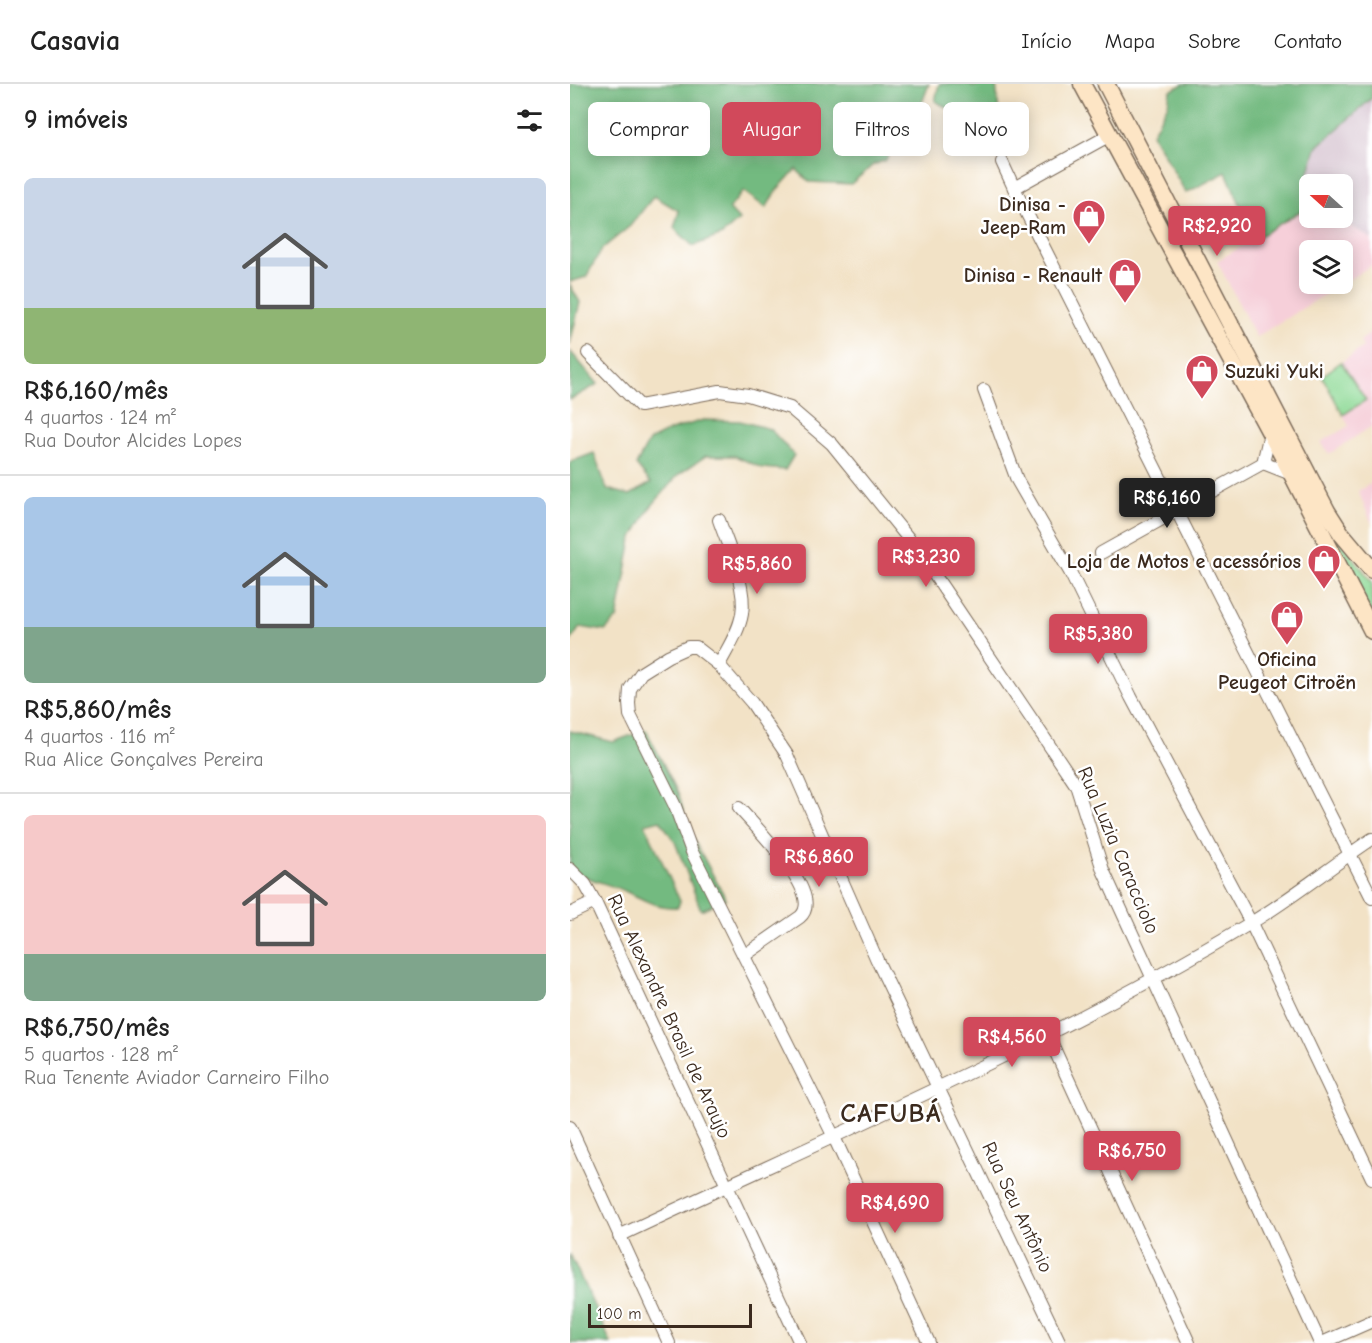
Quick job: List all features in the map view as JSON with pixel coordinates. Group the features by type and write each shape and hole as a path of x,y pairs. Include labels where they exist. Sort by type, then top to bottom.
{"main road":[{"path":"1082,84 1270,434 1372,631"},
{"path":"1106,84 1327,511 1341,533 1372,570"}],"street":[{"path":"1014,188 1110,135"},
{"path":"1002,162 1175,512 1372,898"},
{"name":"Rua Luzia Caracciolo","path":"588,353 640,406 720,391 748,395 790,408 811,423 832,444 917,549 1076,785 1096,851 1153,979"},
{"path":"984,390 1017,480 1070,572 1131,697 1251,923 1372,1178"},
{"path":"1101,553 1263,463 1270,434"},
{"path":"1263,463 1291,474"},
{"path":"719,520 734,563 742,598 742,614 737,632 719,665"},
{"name":"Rua Seu Antônio","path":"745,955 692,852 675,806 630,715 630,689 635,679 668,656 688,647 696,647 719,665 752,704 787,755 877,960 940,1087 1060,1343"},
{"path":"739,808 801,883 808,903 805,913 745,955 834,1137 929,1343"},
{"path":"619,1236 940,1087 1153,979 1251,923 1372,839"},
{"name":"Rua Alexandre Brasil de Araujo","path":"570,869 585,884 595,902 800,1343"},
{"path":"570,914 595,902"},
{"path":"1153,979 1321,1343 1372,1321"},
{"path":"1047,1033 1189,1343"},
{"path":"570,1127 669,1343"}],"shaded area":[{"path":"1372,98 1372,239 1353,227 1353,174 1308,174 1316,148"},
{"path":"1299,212 1299,228 1353,227 1372,239 1372,265 1353,277 1353,240 1299,240 1299,294 1326,294 1256,337 1217,261"},
{"path":"1372,332 1372,426 1329,454 1321,442 1349,426 1322,376 1363,347 1360,341"},
{"path":"1372,483 1372,524 1358,491"}],"green space":[{"path":"570,84 929,84 922,102 833,102 833,156 888,156 886,160 873,165 851,184 809,182 796,169 777,190 766,208 743,191 729,209 739,220 722,235 693,246 674,228 679,211 654,196 630,226 602,249 586,277 570,282"},
{"path":"939,84 971,84 973,87 980,84 996,84 998,102 943,102 943,105 935,101"},
{"path":"1183,84 1372,84 1372,98 1316,148 1308,174 1299,174 1299,212 1255,239 1226,172 1186,193 1152,134 1168,104 1170,91"},
{"path":"570,285 580,302 570,344"},
{"path":"570,351 598,384 570,400"},
{"path":"1341,362 1366,400 1343,415 1322,376"},
{"path":"703,420 740,421 770,429 794,455 785,470 762,468 735,456 706,456 678,475 649,509 632,539 617,619 605,631 580,627 570,642 570,462 594,453 607,489 630,495 651,483 636,465 649,441 671,430"},
{"path":"1317,511 1372,582 1372,620"},
{"path":"646,730 679,795 688,829 726,899 701,910 675,842 660,820 645,824 680,901 678,907 656,905 570,869 570,731 613,742"},
{"path":"570,1254 611,1343 570,1343"}],"place":[{"name":"Dinisa - Jeep-Ram","path":"1089,245"},
{"name":"Dinisa - Renault","path":"1125,304"},
{"name":"Suzuki Yuki","path":"1202,400"},
{"name":"Loja de Motos e acessórios","path":"1324,590"},
{"name":"Oficina Peugeot Citroën","path":"1287,646"}],"district":[{"name":"CAFUBÁ","path":"891,1113"}]}
